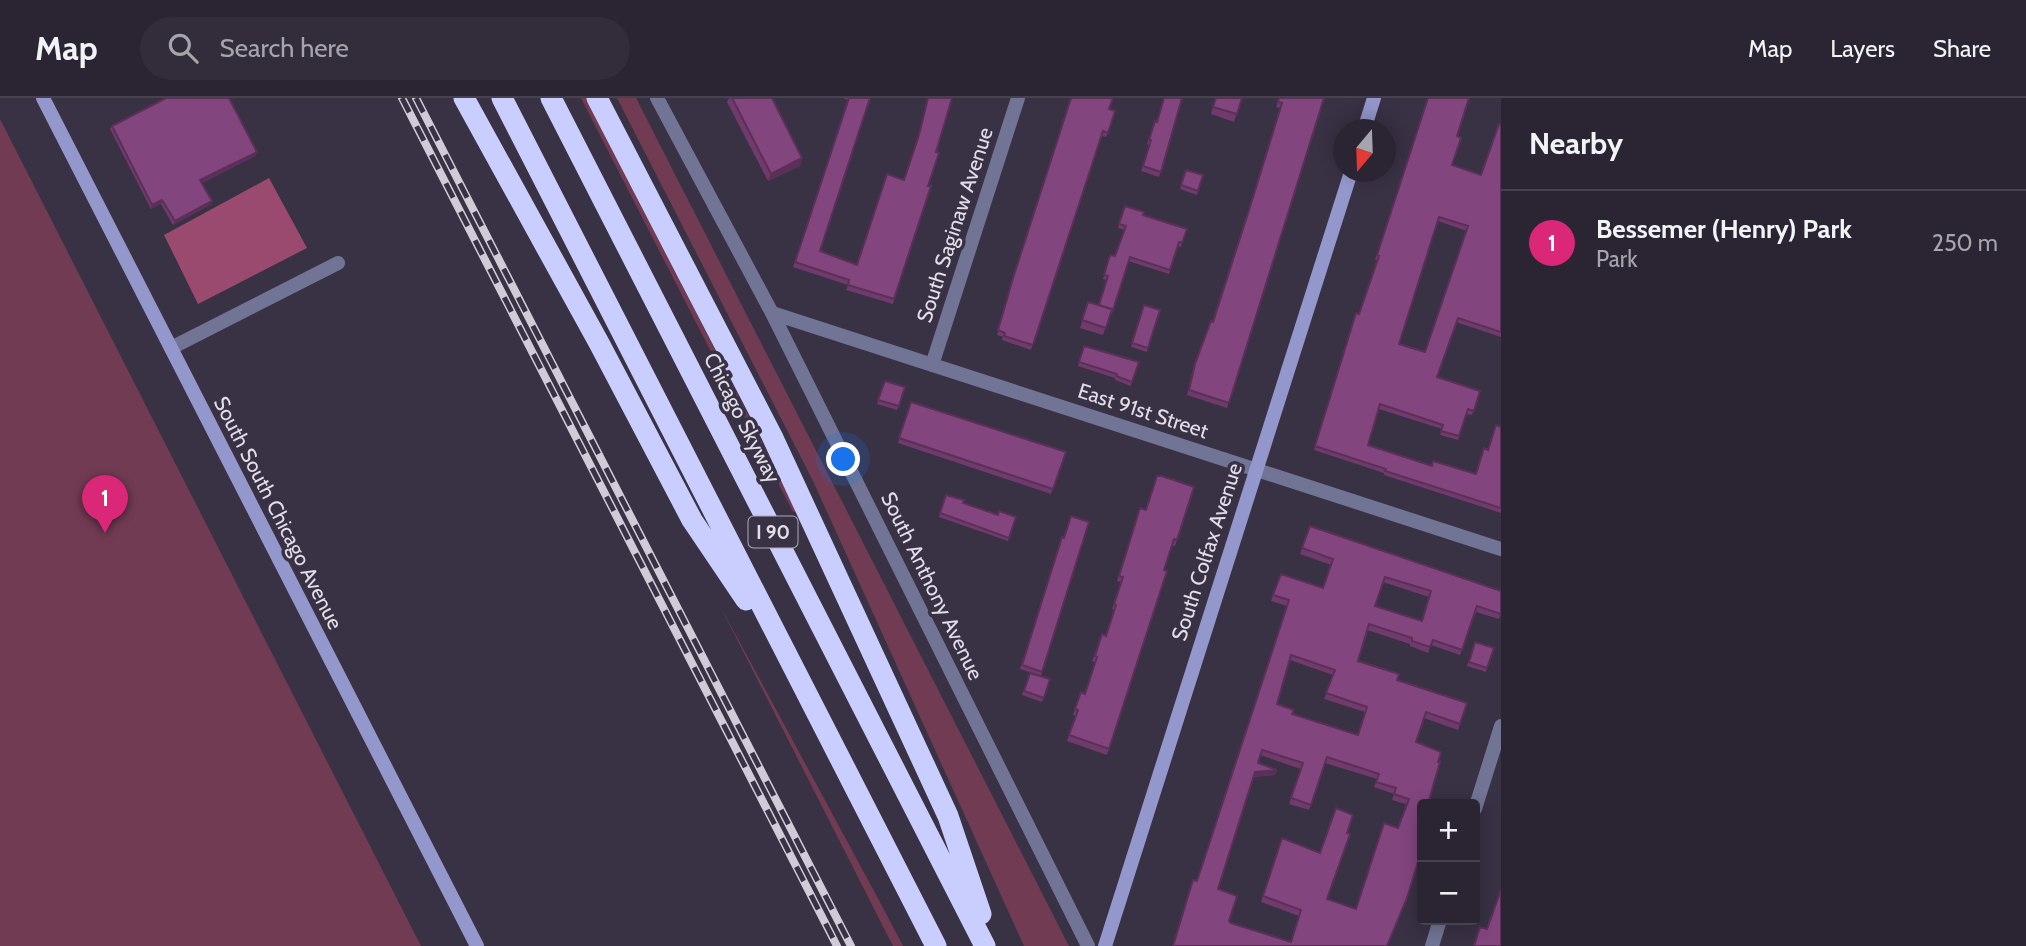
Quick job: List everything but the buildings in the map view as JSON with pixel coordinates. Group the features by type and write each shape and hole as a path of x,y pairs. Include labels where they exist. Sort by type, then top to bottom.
{"highway":[{"path":"464,98 599,343 692,520 796,675"},
{"name":"I 90","path":"502,98 936,946"},
{"name":"Chicago Skyway","path":"551,98 985,946"},
{"path":"597,98 772,436 948,816 992,946"}],"main road":[{"name":"South South Chicago Avenue","path":"43,98 477,946"},
{"path":"1367,119 1374,98"},
{"name":"South Colfax Avenue","path":"1105,946 1348,182"}],"street":[{"name":"South Anthony Avenue","path":"657,98 772,313 1088,946"},
{"name":"South Saginaw Avenue","path":"932,365 1018,98"},
{"path":"170,348 338,263"},
{"name":"East 91st Street","path":"772,313 1501,549"},
{"path":"1478,799 1501,726"},
{"path":"1432,946 1438,925"}],"shaded area":[{"path":"581,98 587,98 797,511 793,512"},
{"path":"617,98 636,98 1069,946 1024,946 813,481"},
{"path":"0,119 421,946 0,946"},
{"path":"269,178 307,248 198,304 164,235"},
{"path":"718,602 881,904 903,946 893,946"}],"railway":[{"path":"402,98 837,946"},
{"path":"416,98 851,946"}],"place":[{"name":"Bessemer (Henry) Park","path":"105,533"}]}
